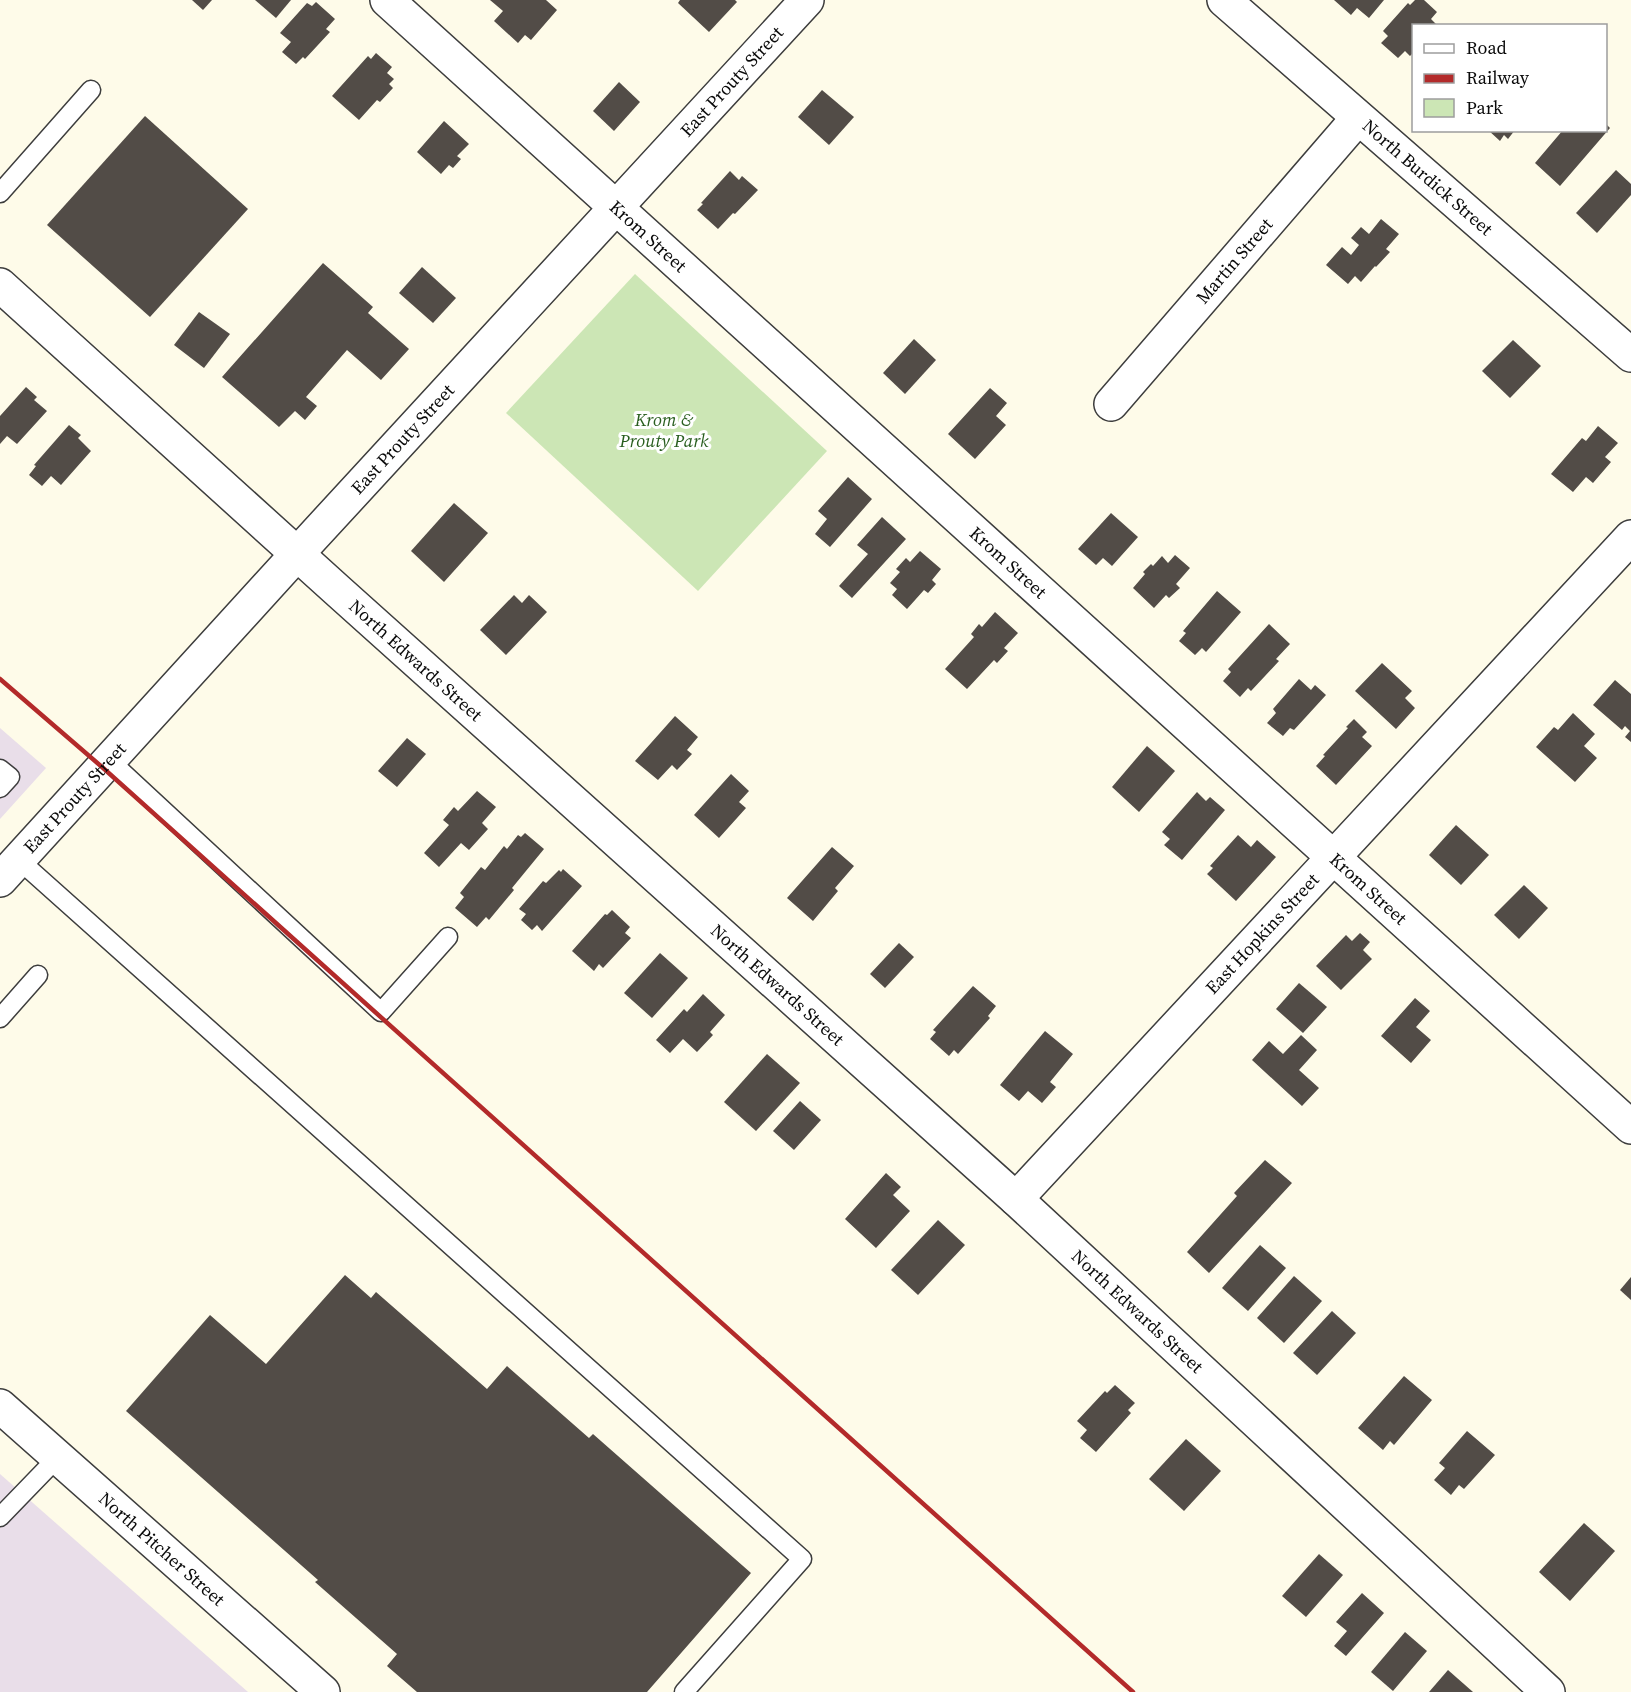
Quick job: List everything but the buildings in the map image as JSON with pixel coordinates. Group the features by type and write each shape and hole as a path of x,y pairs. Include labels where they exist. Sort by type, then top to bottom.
{"street":[{"name":"Krom Street","path":"387,0 1631,1127"},
{"name":"East Prouty Street","path":"9,870 807,0"},
{"name":"North Burdick Street","path":"1224,0 1631,355"},
{"name":"Martin Street","path":"1111,404 1358,118"},
{"name":"North Edwards Street","path":"0,285 1016,1199 1548,1692"},
{"name":"East Hopkins Street","path":"1016,1199 1631,537"},
{"name":"North Pitcher Street","path":"0,1406 323,1692"}],"lane":[{"path":"0,194 91,90"},
{"path":"109,760 381,1012 448,937"},
{"path":"0,769 10,777 0,788"},
{"path":"9,870 802,1559 684,1692"},
{"path":"2,1011 38,975"},
{"path":"0,1517 58,1457"}],"shaded area":[{"path":"0,728 46,768 0,819"},
{"path":"0,1474 248,1692 0,1692"}],"green space":[{"name":"Krom & Prouty Park","path":"635,274 827,451 698,591 506,413"}],"railway":[{"path":"0,679 102,767 1133,1692"}]}
